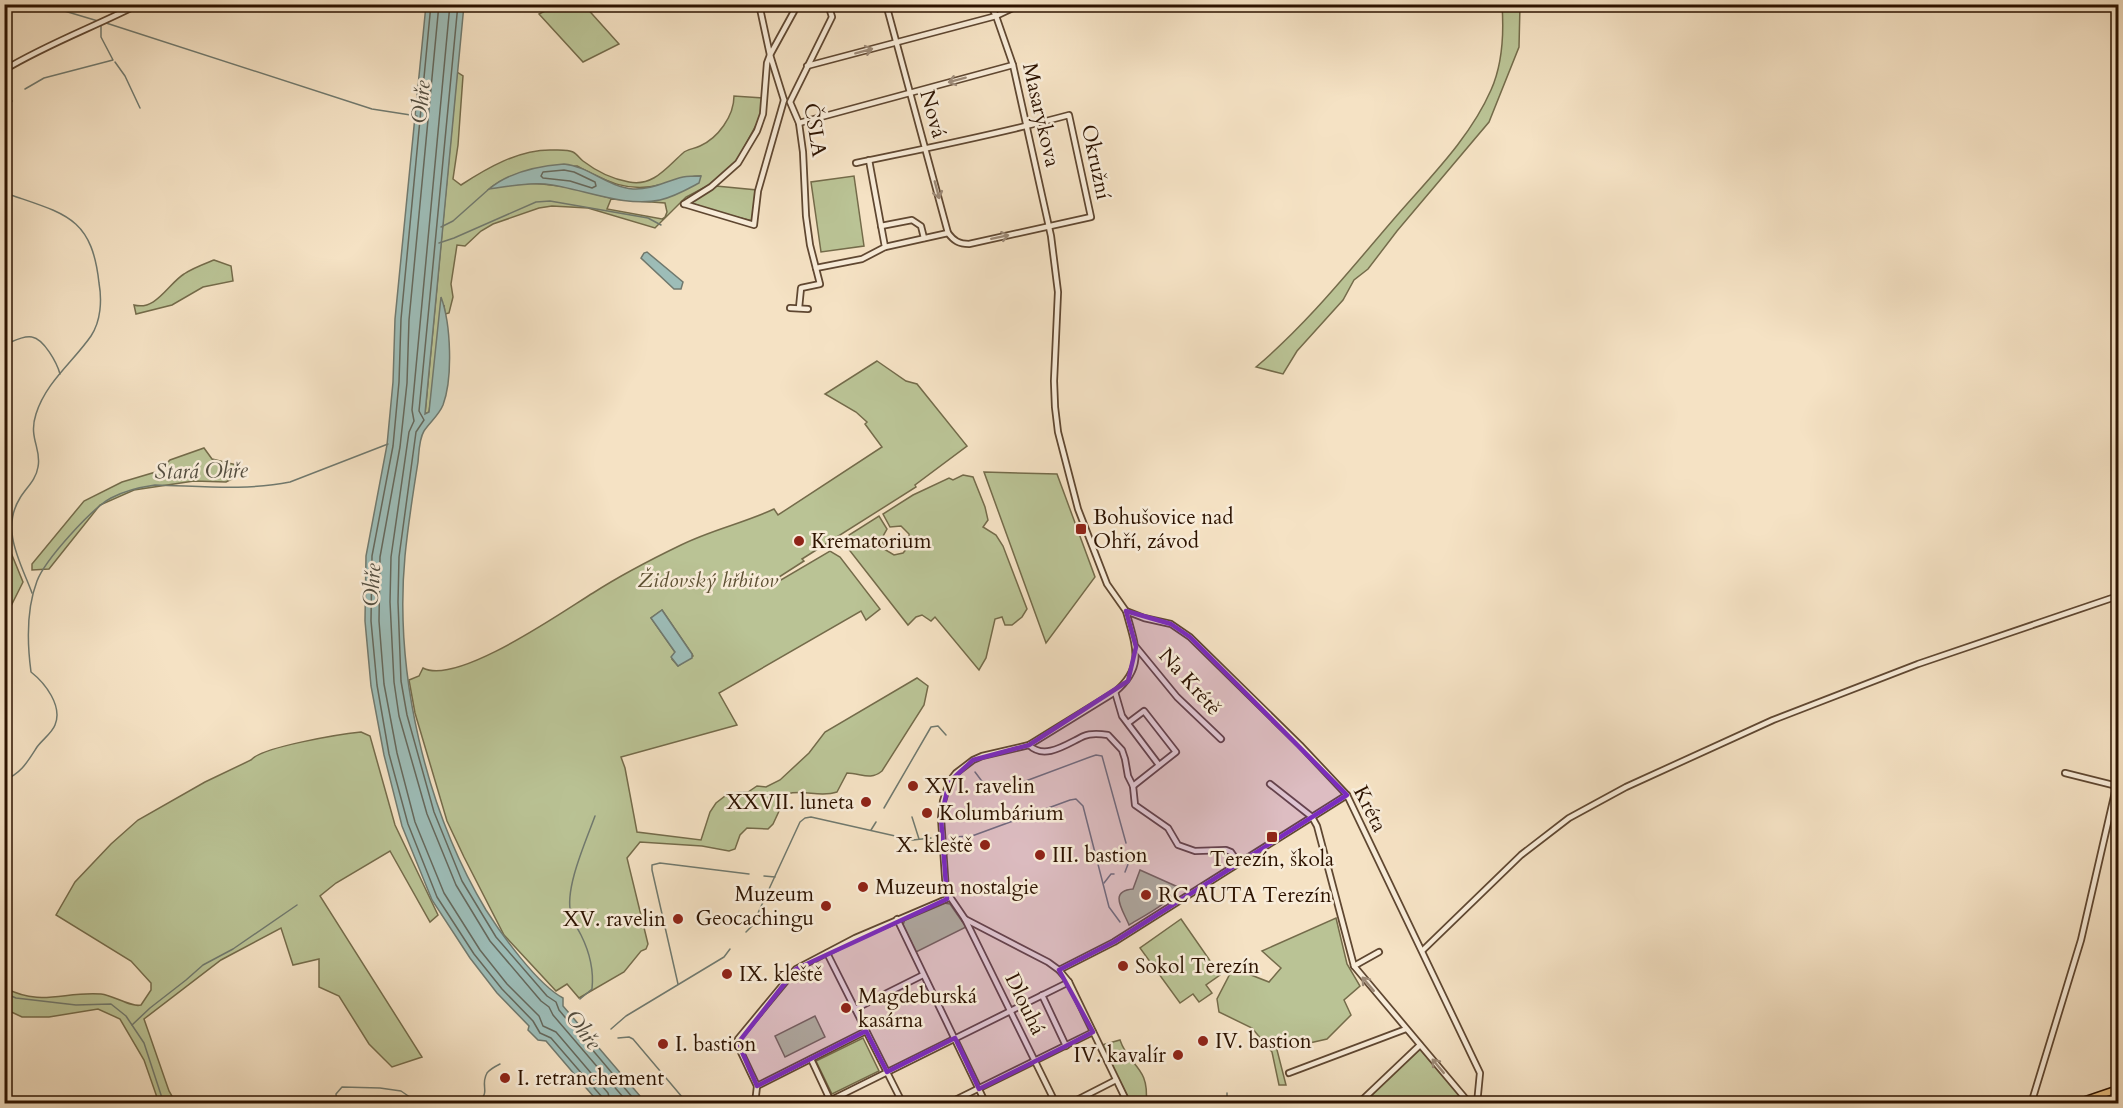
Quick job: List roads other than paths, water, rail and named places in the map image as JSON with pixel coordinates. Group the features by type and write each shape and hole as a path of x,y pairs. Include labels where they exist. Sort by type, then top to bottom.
{"main road":[{"path":"2074,1104 2118,1089"}],"street":[{"path":"4,70 32,53 139,4"},
{"path":"759,4 770,55 787,101 758,191 754,225 684,204 711,187 738,163 757,131 764,114 767,63 770,55 798,4"},
{"name":"ČSLA","path":"816,268 806,216 804,152 799,123 787,101 832,17 828,4"},
{"name":"Nová","path":"886,4 948,232"},
{"name":"Masarykova","path":"990,4 1013,65 1051,236 1058,292 1054,389 1058,432 1078,509 1107,584 1126,611"},
{"path":"807,66 996,16 1021,4"},
{"path":"799,123 1013,65"},
{"name":"Okružní","path":"1028,126 1069,115 1091,217 1049,226"},
{"path":"856,163 1028,126"},
{"path":"869,160 885,247"},
{"path":"881,226 912,220 921,226 924,238"},
{"path":"799,308 801,288 820,284 816,268 861,259 885,247 948,232 952,239 960,244 969,244 1049,226"},
{"path":"790,308 808,309"},
{"path":"1423,950 1521,855 1569,818 1626,788 1773,720 1918,664 2118,596"},
{"path":"755,1104 757,1086 739,1048 740,1035 796,969 897,919 949,898 946,891 941,818 945,791 956,773 982,756 1029,745 1115,692 1128,681 1134,671 1136,647 1126,611"},
{"name":"Kréta","path":"1126,611 1171,624 1190,637 1307,752 1347,795 1423,950 1480,1074 1477,1104"},
{"name":"Na Krétě","path":"1136,647 1177,698 1221,739"},
{"path":"1115,692 1122,716 1159,765"},
{"path":"1128,723 1144,711 1176,753 1132,786"},
{"path":"1029,745 1045,752 1087,735 1108,735 1122,750 1135,805 1168,828 1178,845 1195,851 1226,850 1231,852 1238,862"},
{"path":"2065,773 2117,786"},
{"path":"2031,1104 2081,940 2118,779"},
{"path":"1270,784 1312,817 1325,855 1354,966 1470,1104"},
{"path":"1059,970 1106,946 1347,795"},
{"name":"Dlouhá","path":"949,898 965,920 1056,1104"},
{"path":"897,919 986,1104"},
{"path":"965,920 1048,962 1059,970 1068,982 1128,1104"},
{"path":"828,952 903,1104"},
{"path":"1354,966 1380,952"},
{"path":"855,1009 923,975"},
{"path":"823,1104 832,1102 887,1072 1068,982"},
{"path":"1042,995 1066,1046"},
{"path":"1289,1073 1406,1029"},
{"path":"757,1086 866,1031"},
{"path":"947,1104 1093,1032"},
{"path":"1359,1103 1420,1045"},
{"path":"811,1059 832,1102"},
{"path":"1069,1104 1116,1080"}],"water":[{"name":"Ohře","path":"426,5 464,5 425,414 429,412 441,297 449,336 448,381 443,405 421,438 405,556 403,601 405,647 410,693 419,739 446,829 486,910 531,971 563,998 563,1006 646,1103 599,1103 546,1041 538,1040 528,1030 529,1026 497,993 470,958 432,900 402,826 384,755 371,686 365,621 366,556 387,445 393,382 395,319"},
{"path":"564,164 581,168 615,185 633,189 652,187 683,177 701,176 699,183 680,193 665,199 646,202 617,200 545,184 524,184 489,189 506,178 524,171"},
{"path":"647,252 683,282 681,289 674,289 641,258"},
{"path":"662,610 692,654 692,658 678,666 671,657 675,652 651,618"}],"waterway":[{"path":"41,4 98,21"},
{"name":"Ohře","path":"103,22 372,109 417,116"},
{"path":"25,89 44,78 113,60 101,37 101,23"},
{"path":"115,62 125,76 140,108"},
{"path":"4,115 12,101"},
{"path":"441,227 453,221 489,189"},
{"path":"4,190 11,195 61,214 83,232 90,244 95,261 100,290 99,317 91,336 60,373 40,403 34,422 34,437 39,461 37,472 14,510 12,522 14,546 32,593"},
{"path":"439,243 536,202 550,201 648,218 661,225"},
{"path":"4,345 25,337 37,339 49,352 60,374"},
{"name":"Stará Ohře","path":"4,780 24,766 52,731 57,718 55,703 42,682 31,672 28,638 33,592 49,561 102,504 116,496 155,485 240,487 290,482 388,444"},
{"path":"884,808 931,727 938,726 946,735"},
{"path":"1015,785 1096,755 1102,756 1126,843"},
{"path":"975,772 990,792 998,792"},
{"path":"953,837 972,836 1076,799 1083,806 1109,907 1120,922"},
{"name":"Ohře","path":"580,999 592,989 591,962 587,948 574,923 570,904 573,879 595,816"},
{"path":"746,932 752,926 800,822 805,818 811,817 913,840 931,838"},
{"path":"912,817 919,839"},
{"path":"871,830 876,822"},
{"path":"1125,872 1130,859"},
{"path":"678,984 652,865 660,863 749,874"},
{"path":"1104,883 1111,874 1114,874"},
{"path":"764,876 775,877"},
{"path":"132,1025 203,965 233,949 297,905"},
{"name":"Ohře","path":"611,1029 626,1016 724,957 730,949"},
{"name":"Stará Ohře","path":"4,993 16,998 76,1005 111,1004 126,1016 144,1043 164,1104"},
{"path":"618,1038 633,1039 688,1104"},
{"path":"467,1104 482,1098 487,1073 500,1064"},
{"path":"337,1104 336,1094 342,1087 401,1091 420,1104"},
{"path":"1227,1093 1227,1104"},
{"path":"1255,1100 1270,1104"}],"place":[{"name":"Bohušovice nad Ohří, závod","path":"1081,529"},
{"name":"Krematorium","path":"799,541"},
{"name":"XVI. ravelin","path":"913,786"},
{"name":"XXVII. luneta","path":"866,802"},
{"name":"Kolumbárium","path":"927,813"},
{"name":"Terezín, škola","path":"1272,837"},
{"name":"X. kleště","path":"985,845"},
{"name":"III. bastion","path":"1040,855"},
{"name":"Muzeum nostalgie","path":"863,887"},
{"name":"RC AUTA Terezín","path":"1146,895"},
{"name":"Muzeum Geocachingu","path":"826,906"},
{"name":"XV. ravelin","path":"678,919"},
{"name":"Sokol Terezín","path":"1123,966"},
{"name":"IX. kleště","path":"727,974"},
{"name":"Magdeburská kasárna","path":"846,1008"},
{"name":"IV. bastion","path":"1203,1041"},
{"name":"I. bastion","path":"663,1044"},
{"name":"IV. kavalír","path":"1178,1055"},
{"name":"I. retranchement","path":"505,1078"}],"park label":[{"name":"Židovský hřbitov","path":"708,580"}]}
